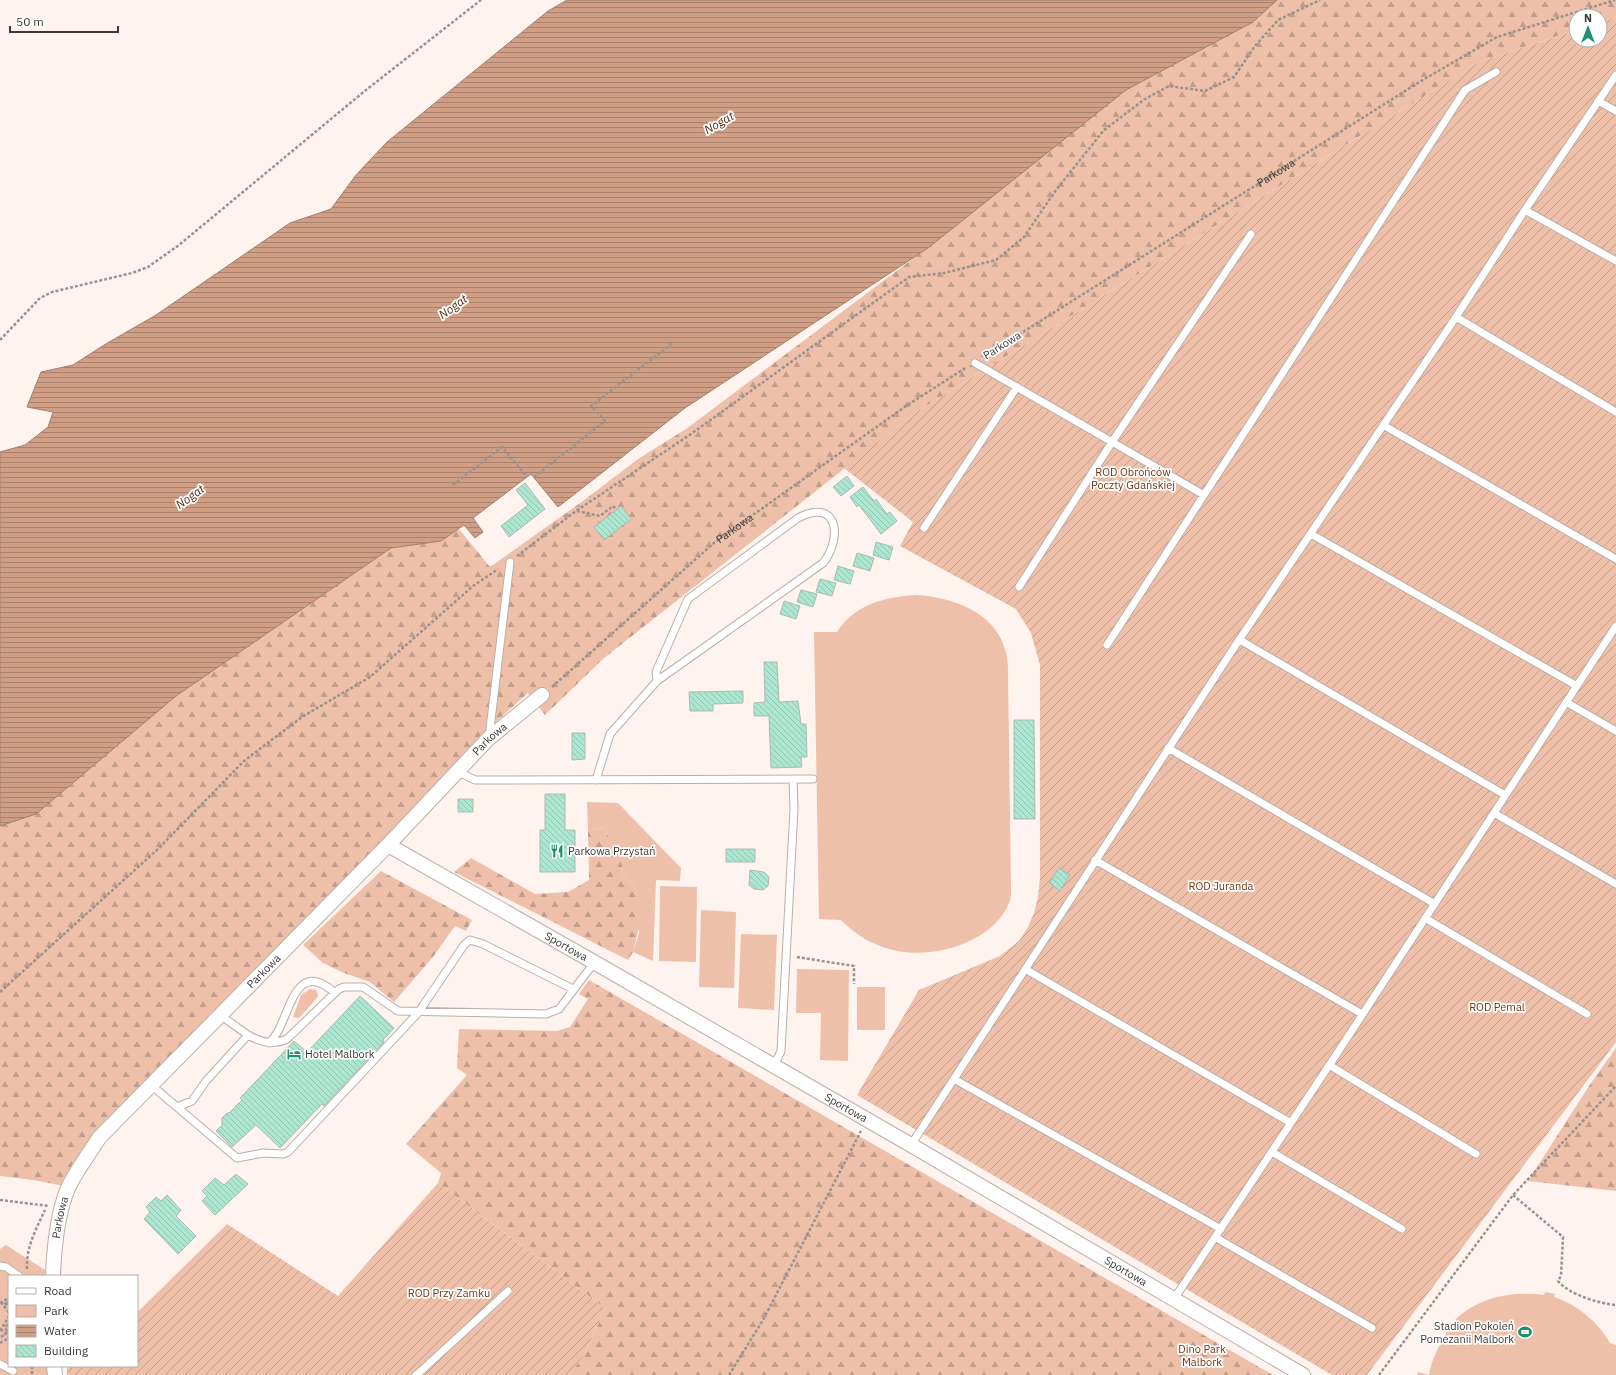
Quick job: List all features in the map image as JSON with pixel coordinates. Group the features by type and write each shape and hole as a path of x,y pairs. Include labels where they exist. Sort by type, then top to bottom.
{"street":[{"name":"Parkowa","path":"53,1275 58,1222 62,1207 69,1187 99,1138 388,845 488,739 542,695"},
{"name":"Sportowa","path":"388,845 867,1119 1303,1375"}],"lane":[{"path":"1107,645 1465,90 1496,72"},
{"path":"911,1145 1168,748 1616,75"},
{"path":"1598,101 1616,111"},
{"path":"1525,210 1616,261"},
{"path":"1019,587 1112,442 1251,234"},
{"path":"1456,317 1616,412"},
{"path":"975,363 1204,495"},
{"path":"924,528 1017,387"},
{"path":"1383,425 1616,559"},
{"path":"596,780 610,734 657,681 823,563 829,556 834,541 834,523 829,516 821,512 812,512 798,518 688,599 656,672 657,681"},
{"path":"1311,534 1577,686"},
{"path":"488,739 510,562"},
{"path":"1174,1299 1272,1152 1616,626"},
{"path":"1240,640 1505,795"},
{"path":"1566,702 1616,731"},
{"path":"1168,748 1434,904"},
{"path":"458,772 475,780 813,779"},
{"path":"774,1066 781,1051 794,809 793,779"},
{"path":"1494,813 1616,884"},
{"path":"1095,860 1362,1014"},
{"path":"1425,918 1587,1014"},
{"path":"151,1085 237,1158 263,1153 283,1154 288,1152 418,1013 464,945 470,940 484,944 573,989"},
{"path":"220,1015 248,1036 258,1041 279,1043 287,1039 344,986 363,988 398,1011 418,1013 546,1014 559,1009 567,1001 573,989 594,963"},
{"path":"1025,969 1291,1123"},
{"path":"270,1043 279,1030 296,991 302,984 309,982 322,983 335,993"},
{"path":"177,1106 187,1104 192,1100 206,1081 248,1036"},
{"path":"1329,1065 1476,1154"},
{"path":"954,1079 1221,1229"},
{"path":"1272,1152 1402,1229"},
{"path":"1215,1237 1372,1328"},
{"path":"0,1266 6,1267 18,1275"},
{"path":"416,1375 508,1291"},
{"path":"0,1364 13,1371"}],"path":[{"path":"0,340 40,298 52,292 132,273 148,267 179,245 366,90 481,0"},
{"path":"0,992 158,849 244,761 302,717 370,677 472,586 510,562 576,511 691,434 910,277 944,273 996,260 1024,237 1056,190 1104,130 1145,99 1169,86 1205,91 1234,77 1255,46 1278,20 1320,0"},
{"name":"Parkowa","path":"542,695 715,542 906,406 1421,81 1470,52 1497,37 1615,0"},
{"path":"534,477 605,421 591,406 674,342"},
{"path":"453,484 502,447 527,477"},
{"path":"576,511 600,516 613,506 616,509"},
{"path":"786,955 854,966 854,984"},
{"path":"1379,1375 1513,1195 1616,1086"},
{"path":"730,1375 763,1320 867,1119"},
{"path":"1513,1195 1563,1237 1561,1276 1558,1281 1562,1287 1599,1302 1616,1305"},
{"path":"0,1200 62,1207"},
{"path":"27,1275 26,1263 31,1240 47,1206"},
{"path":"0,1302 8,1312"},
{"path":"8,1318 0,1330 8,1337"},
{"path":"1,1337 8,1332 5,1328 7,1325 8,1326"}],"green space":[{"path":"1277,0 1616,0 1616,17 1608,20 1608,8 1568,8 1568,33 1479,62 915,413 604,658 545,715 528,693 479,737 288,945 120,1116 69,1187 33,1180 0,1176 0,826 36,814 176,696 391,548 441,541 459,529 490,567 583,501 638,459 686,429 927,248 1126,90 1253,22"},
{"path":"1616,17 1616,1042 1367,1375 1332,1375 857,1095 919,990 1000,956 1019,941 1028,927 1034,913 1038,897 1040,878 1040,665 1031,633 1016,609 900,546 913,522 844,468 915,413 1479,62 1568,33 1568,48 1608,48 1608,20"},
{"path":"916,595 929,596 957,603 970,608 981,616 991,625 999,636 1006,651 1008,667 1010,900 1001,917 990,929 976,938 943,950 925,952 909,952 885,948 865,939 841,920 819,919 814,632 837,632 844,622 862,609 872,604 882,600"},
{"path":"587,802 618,803 681,868 680,881 656,880 653,961 633,952 639,933 636,889 623,875 621,857 603,827 588,831"},
{"path":"603,827 621,857 623,875 636,889 640,923 633,952 628,960 454,872 471,858 535,894 568,892 589,880 588,831"},
{"path":"381,871 472,920 466,931 455,926 433,957 394,1002 370,982 344,973 323,963 303,945"},
{"path":"660,886 697,887 696,962 659,961"},
{"path":"701,910 736,912 734,988 699,987"},
{"path":"741,934 777,935 774,1010 738,1008"},
{"path":"797,969 849,970 848,1061 820,1060 821,1013 796,1013"},
{"name":"Dino Park Malbork","path":"589,980 1273,1375 568,1375 584,1356 605,1308 438,1183 441,1173 406,1144 467,1075 457,1068 459,1029 557,1031 570,1027 588,999 579,994"},
{"path":"857,987 885,987 885,1030 857,1030"},
{"path":"310,989 316,990 318,995 317,998 299,1018 293,1017 301,995"},
{"path":"1616,1048 1616,1191 1528,1181 1591,1083"},
{"name":"ROD Przy Zamku","path":"438,1183 605,1308 584,1356 568,1375 67,1375 67,1367 138,1367 138,1312 227,1224 338,1296"},
{"path":"6,1245 45,1270 46,1275 8,1275 8,1367 52,1367 52,1375 0,1375 0,1249"},
{"name":"Stadion Pokoleń Pomezanii Malbork","path":"1545,1292 1555,1294 1554,1297 1563,1300 1586,1315 1600,1328 1610,1343 1616,1345 1616,1375 1429,1375 1436,1353 1451,1324 1464,1312 1475,1306 1496,1297 1508,1295 1544,1295"},
{"name":"Stadion Pokoleń Pomezanii Malbork","path":"1418,1372 1429,1375 1417,1375"}],"water":[{"name":"Nogat","path":"567,0 1277,0 1253,22 1126,90 928,248 685,408 558,507 531,474 473,518 483,532 475,538 464,525 441,541 391,548 176,696 36,814 0,826 0,452 25,445 48,427 53,412 27,407 41,372 73,365 156,315 290,223 331,209 356,175 387,142 548,11"}],"building":[{"path":"847,476 854,486 841,496 833,487"},
{"path":"525,483 545,509 509,537 501,526 528,505 516,490"},
{"path":"863,487 874,501 876,499 887,514 890,512 897,521 881,534 859,505 857,507 850,497"},
{"path":"621,506 631,519 604,540 594,527"},
{"path":"876,542 893,547 889,560 873,555"},
{"path":"857,553 874,558 870,571 853,566"},
{"path":"838,566 854,571 850,584 834,580"},
{"path":"820,579 836,583 832,596 816,592"},
{"path":"801,590 817,594 813,607 797,602"},
{"path":"784,601 800,606 796,619 780,614"},
{"path":"764,662 777,662 779,702 798,701 801,724 806,724 807,757 801,757 802,767 771,768 769,716 754,716 754,703 765,702"},
{"path":"743,691 743,703 713,704 713,711 690,711 689,692"},
{"path":"1014,720 1034,720 1035,819 1014,819"},
{"path":"572,733 585,733 585,759 572,760"},
{"name":"Parkowa Przystań","path":"545,794 565,794 565,830 575,830 575,872 540,872 540,830 545,830"},
{"path":"458,799 473,799 473,812 458,812"},
{"path":"726,849 755,849 755,862 726,862"},
{"path":"1059,868 1070,875 1060,891 1049,883"},
{"path":"750,870 764,872 769,877 768,886 763,890 754,889 749,885"},
{"path":"360,996 394,1028 383,1040 384,1042 324,1106 322,1104 280,1148 256,1125 232,1147 216,1131 222,1125 222,1118 242,1100 240,1098 294,1041 307,1052"},
{"path":"236,1174 248,1184 215,1215 202,1201 207,1196 202,1191 215,1178 224,1185"},
{"path":"167,1195 181,1210 176,1216 196,1236 178,1254 144,1219 150,1212 146,1207 156,1197 161,1201"}],"place":[{"name":"Parkowa Przystań","path":"557,851"},
{"name":"Hotel Malbork","path":"294,1054"},
{"name":"Stadion Pokoleń Pomezanii Malbork","path":"1525,1332"}],"park label":[{"name":"ROD Obrońców Poczty Gdańskiej","path":"1133,478"},
{"name":"ROD Juranda","path":"1221,886"},
{"name":"ROD Pemal","path":"1497,1007"}]}
